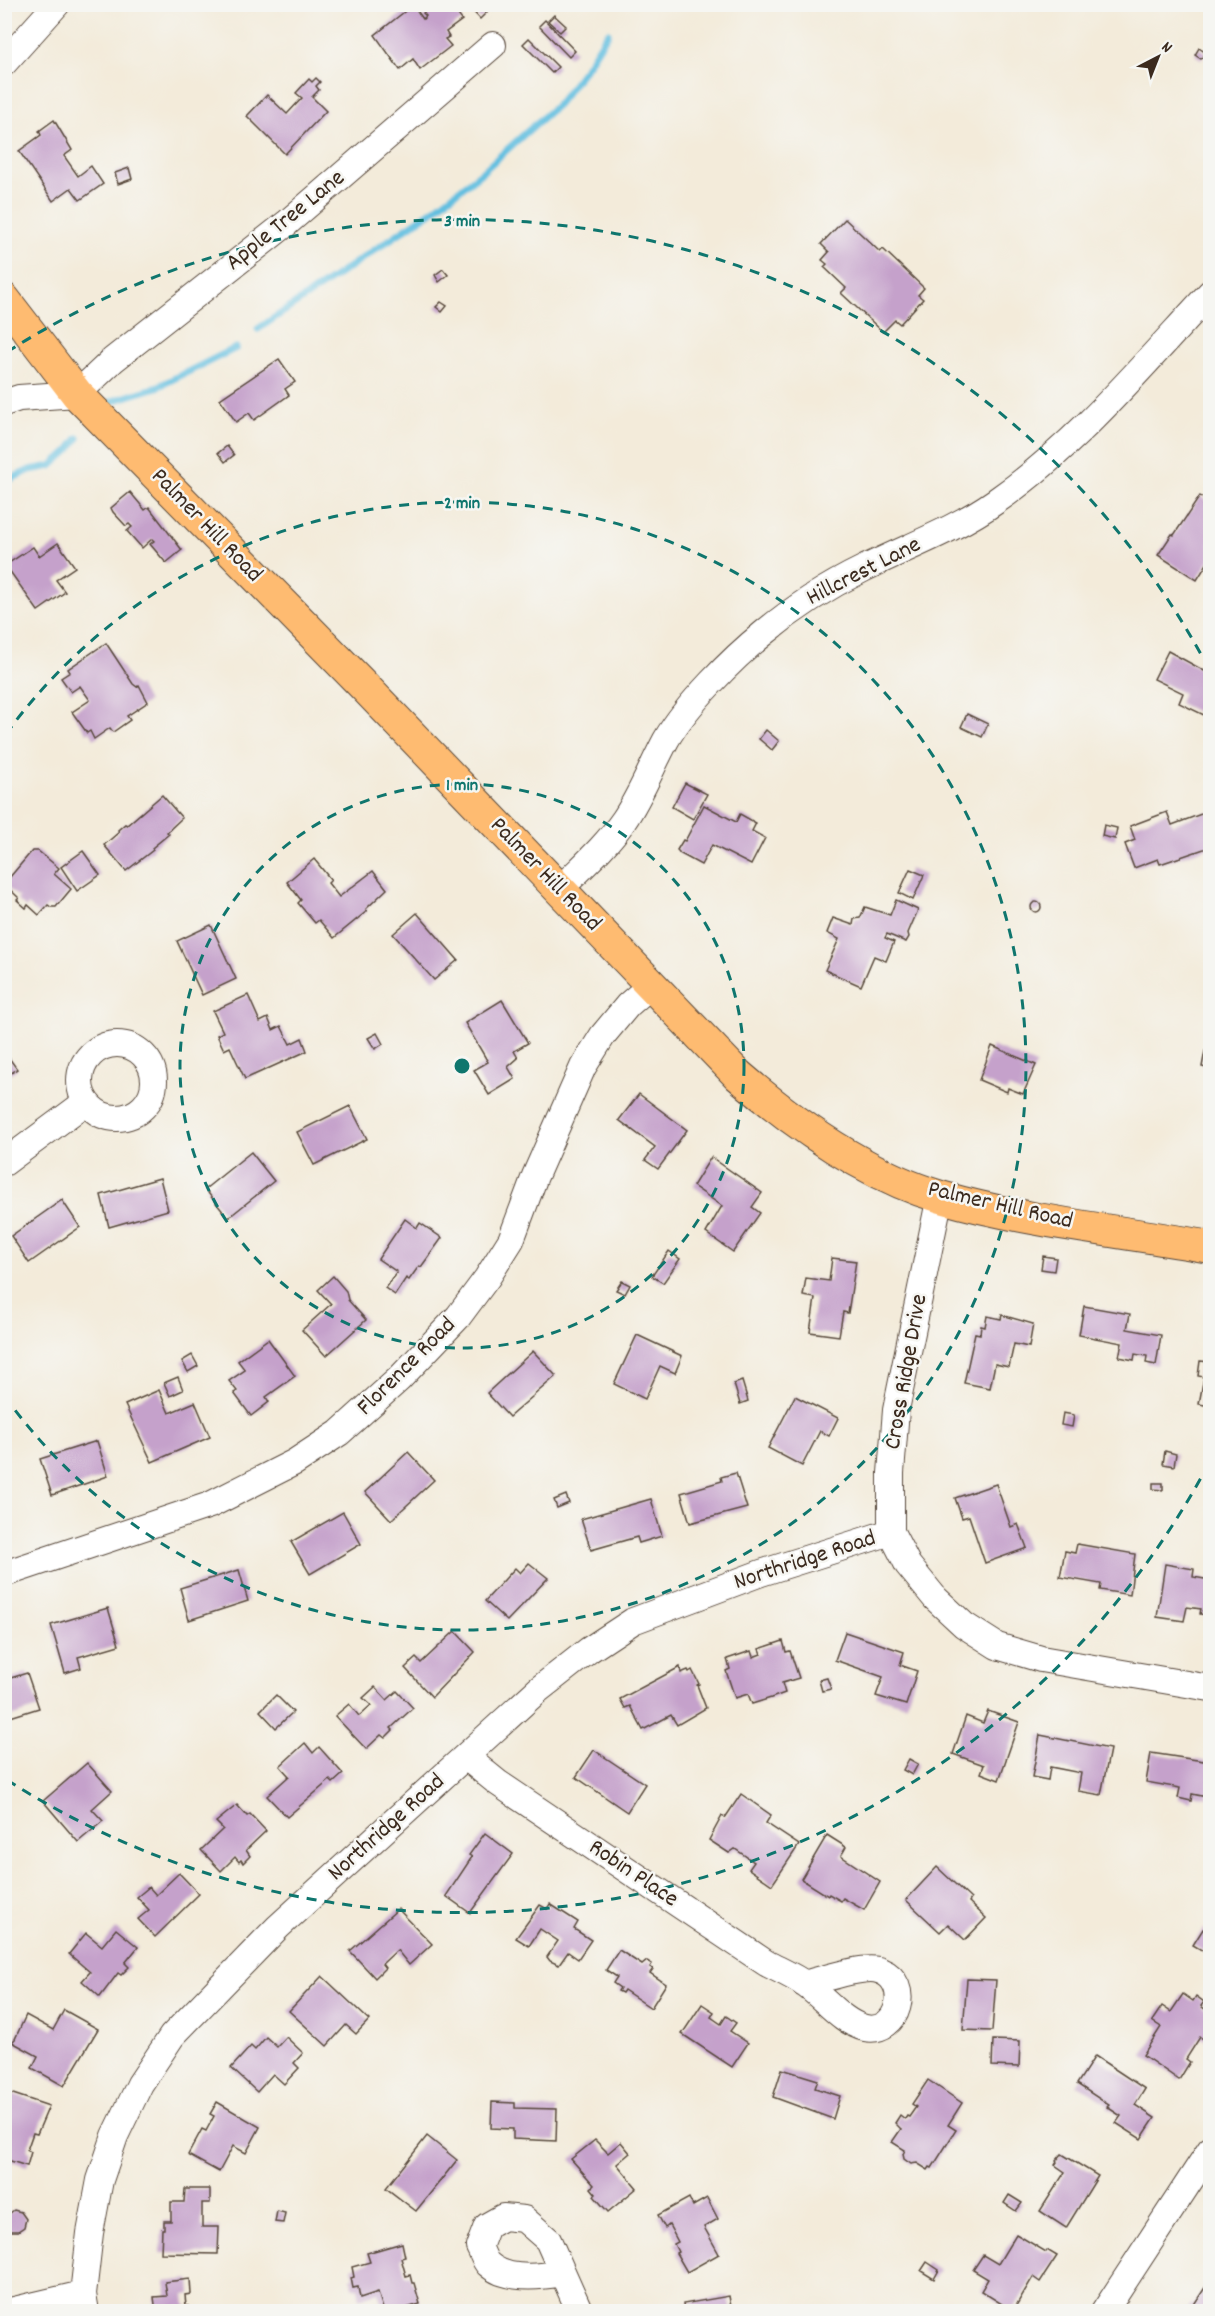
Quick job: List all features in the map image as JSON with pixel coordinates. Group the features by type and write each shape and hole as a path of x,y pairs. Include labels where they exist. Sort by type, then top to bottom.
{"main road":[{"name":"Palmer Hill Road","path":"4,299 77,394 360,682 738,1075 795,1122 869,1166 940,1196 1026,1215 1210,1247"}],"street":[{"path":"4,63 57,4"},
{"name":"Apple Tree Lane","path":"77,394 113,360 287,223 493,45"},
{"name":"Hillcrest Lane","path":"559,890 599,850 624,820 667,738 718,675 763,634 805,601 862,569 935,536 995,502 1035,471 1090,421 1210,293"},
{"path":"4,403 19,398 77,394"},
{"name":"Florence Road","path":"4,1574 210,1505 295,1462 339,1433 390,1387 458,1317 487,1278 511,1240 535,1176 583,1067 603,1035 628,1005 651,985"},
{"path":"4,1163 86,1102"},
{"name":"Cross Ridge Drive","path":"940,1196 896,1410 891,1473 891,1532 908,1565 935,1598 964,1625 997,1646 1041,1659 1210,1688"},
{"name":"Northridge Road","path":"85,2303 90,2233 100,2180 115,2136 140,2084 172,2036 278,1927 537,1690 589,1650 633,1621 761,1573 891,1532"},
{"name":"Robin Place","path":"466,1757 498,1784 756,1956 804,1984"},
{"path":"1104,2312 1210,2150"},
{"path":"562,2273 580,2312"},
{"path":"6,2312 85,2303"}],"building":[{"path":"434,4 450,4 462,20 446,32 449,37 445,39 451,46 420,70 413,59 400,70 375,35 413,5 423,19 426,16 423,13"},
{"path":"479,4 487,12 480,19 468,6"},
{"path":"554,15 566,26 560,32 548,21"},
{"path":"545,20 575,51 569,57 539,26"},
{"path":"529,38 558,67 552,73 523,44"},
{"path":"1199,48 1206,53 1201,59 1195,55"},
{"path":"316,78 320,82 316,86 319,90 312,97 326,111 285,154 247,116 267,95 287,114 302,98 296,93 309,79 312,82"},
{"path":"54,120 72,150 64,156 78,176 91,166 103,184 80,200 71,188 53,201 19,151 41,135 39,131"},
{"path":"129,168 132,179 118,184 115,173"},
{"path":"845,219 880,252 883,249 924,288 918,295 923,299 900,324 895,320 883,332 841,293 846,288 824,267 827,264 822,260 829,252 821,244"},
{"path":"443,269 448,275 439,282 435,275"},
{"path":"441,302 447,306 442,312 436,307"},
{"path":"279,359 295,382 285,389 289,395 254,420 249,413 236,422 220,399"},
{"path":"227,446 234,455 225,462 218,453"},
{"path":"130,492 145,510 149,507 182,550 166,563 150,544 154,541 152,539 142,548 127,531 132,527 129,524 126,526 113,512 111,508"},
{"path":"1200,496 1210,503 1210,559 1197,580 1158,555"},
{"path":"58,543 75,567 56,580 65,592 38,611 9,570 9,563 33,547 39,556"},
{"path":"106,643 133,684 137,687 139,685 148,702 127,716 130,720 113,732 110,728 94,739 90,731 87,733 72,712 90,700 80,686 71,692 61,678 70,672 68,669"},
{"path":"1168,651 1210,674 1210,708 1206,716 1179,703 1183,693 1154,679"},
{"path":"967,714 988,724 982,737 961,727"},
{"path":"766,730 779,741 772,750 759,739"},
{"path":"685,783 707,794 693,819 672,807"},
{"path":"162,795 182,818 167,832 169,834 152,848 153,850 126,871 104,845 119,832 118,830"},
{"path":"704,805 736,822 740,814 756,823 752,831 765,838 751,865 712,845 701,865 679,853 677,850 683,840 685,841"},
{"path":"1209,811 1210,847 1160,864 1158,859 1134,868 1125,844 1135,840 1130,826 1167,812 1172,825"},
{"path":"1104,825 1117,828 1115,839 1102,836"},
{"path":"32,851 38,851 59,868 54,874 71,889 56,907 48,905 39,915 28,905 26,908 4,884"},
{"path":"83,851 100,875 77,891 61,867"},
{"path":"314,859 331,880 328,883 339,897 373,871 387,889 366,909 367,911 334,938 319,920 315,923 298,903 301,900 287,882"},
{"path":"910,869 924,875 913,900 899,893"},
{"path":"896,900 918,910 906,942 887,934 885,938 894,942 886,961 874,956 861,986 825,970 839,939 827,933 833,918 853,925 854,919 860,918 865,907 890,915"},
{"path":"1036,902 1040,903 1040,911 1036,912 1032,911 1031,907 1032,903"},
{"path":"417,913 458,960 434,980 393,934"},
{"path":"211,925 236,979 202,995 177,941"},
{"path":"248,995 260,1022 268,1018 273,1030 281,1026 290,1044 302,1038 307,1051 245,1079 230,1047 224,1050 217,1035 223,1032 213,1011"},
{"path":"502,1000 528,1043 514,1051 518,1058 508,1067 515,1079 489,1095 474,1070 488,1062 465,1023"},
{"path":"377,1033 383,1044 375,1049 368,1038"},
{"path":"992,1046 1036,1065 1023,1094 1008,1088 1007,1092 979,1080"},
{"path":"4,1051 17,1069 4,1078"},
{"path":"1205,1051 1210,1052 1210,1069 1202,1067"},
{"path":"639,1094 687,1130 658,1169 645,1160 655,1147 619,1120"},
{"path":"350,1106 367,1139 314,1165 297,1132"},
{"path":"251,1152 274,1181 228,1218 205,1189"},
{"path":"711,1157 762,1193 752,1207 760,1213 733,1252 706,1233 722,1206 693,1186"},
{"path":"160,1178 168,1210 109,1227 101,1195"},
{"path":"62,1200 80,1227 29,1263 11,1236"},
{"path":"405,1219 417,1228 420,1223 442,1238 421,1267 419,1266 409,1280 406,1278 395,1295 385,1288 397,1272 378,1259"},
{"path":"669,1251 680,1259 663,1283 652,1276"},
{"path":"1043,1256 1056,1258 1054,1271 1041,1269"},
{"path":"832,1258 856,1261 848,1313 843,1312 839,1336 810,1332 815,1298 803,1296 806,1278 829,1281"},
{"path":"333,1276 346,1291 348,1300 366,1320 326,1356 302,1330 331,1304 318,1290"},
{"path":"622,1281 630,1285 625,1294 616,1290"},
{"path":"1084,1306 1130,1314 1127,1329 1161,1335 1156,1365 1146,1363 1147,1356 1135,1354 1134,1360 1119,1357 1122,1343 1079,1335"},
{"path":"1002,1315 1033,1324 1029,1347 1014,1344 1009,1367 995,1364 990,1388 964,1383 975,1333 980,1334 981,1326 985,1327 987,1316 1001,1319"},
{"path":"637,1335 682,1356 675,1373 660,1366 645,1399 614,1384"},
{"path":"268,1339 295,1376 266,1397 269,1402 251,1416 234,1393 237,1391 229,1381 245,1370 238,1361"},
{"path":"533,1351 556,1376 509,1417 487,1393"},
{"path":"192,1355 198,1366 188,1372 182,1361"},
{"path":"1200,1361 1210,1362 1210,1406 1199,1404 1204,1377 1198,1376"},
{"path":"178,1377 183,1390 170,1396 164,1383"},
{"path":"742,1381 748,1401 740,1404 734,1384"},
{"path":"159,1390 169,1413 195,1402 210,1437 152,1462 125,1405"},
{"path":"795,1396 838,1418 829,1436 820,1431 802,1466 768,1448"},
{"path":"1063,1413 1074,1415 1072,1427 1061,1425"},
{"path":"97,1441 108,1476 52,1495 40,1459"},
{"path":"1165,1451 1176,1454 1174,1466 1163,1464"},
{"path":"408,1452 434,1480 391,1520 365,1492"},
{"path":"736,1473 747,1508 690,1523 681,1493 722,1481 721,1477"},
{"path":"1153,1483 1163,1483 1163,1490 1153,1489"},
{"path":"996,1484 1011,1527 1018,1524 1027,1548 985,1563 969,1516 962,1518 955,1498"},
{"path":"566,1495 569,1503 557,1508 554,1500"},
{"path":"651,1499 662,1536 639,1543 637,1537 591,1550 581,1519"},
{"path":"343,1512 361,1544 310,1574 291,1542"},
{"path":"1077,1544 1135,1554 1130,1595 1100,1590 1101,1584 1060,1577 1065,1551 1075,1553"},
{"path":"529,1563 548,1578 507,1621 485,1601 515,1568 520,1573"},
{"path":"1165,1564 1194,1569 1193,1577 1210,1580 1210,1616 1200,1614 1201,1609 1187,1607 1184,1621 1157,1617"},
{"path":"239,1570 248,1601 189,1620 180,1588"},
{"path":"108,1608 119,1645 78,1657 81,1668 65,1673 51,1625"},
{"path":"455,1631 475,1652 432,1697 405,1668 416,1658 421,1663"},
{"path":"845,1632 904,1652 900,1665 917,1671 906,1705 876,1696 883,1677 835,1660"},
{"path":"783,1641 786,1652 790,1651 799,1678 782,1683 785,1693 752,1704 748,1694 735,1698 726,1671 730,1669 727,1659 751,1651 753,1657 761,1654 759,1649"},
{"path":"680,1667 681,1673 692,1670 706,1708 677,1725 671,1715 643,1730 630,1706 625,1708 620,1699"},
{"path":"27,1673 39,1708 4,1719 4,1680"},
{"path":"827,1678 831,1689 822,1691 819,1680"},
{"path":"375,1687 387,1700 397,1691 413,1708 391,1728 393,1730 385,1738 381,1735 366,1749 335,1716 349,1704 359,1716 371,1705 363,1698"},
{"path":"276,1695 293,1712 276,1728 260,1711"},
{"path":"988,1711 1019,1722 999,1780 981,1773 984,1765 953,1754 966,1716 983,1723"},
{"path":"1040,1735 1110,1749 1101,1795 1078,1791 1081,1773 1050,1767 1048,1780 1032,1777"},
{"path":"305,1743 313,1753 319,1747 343,1774 333,1783 330,1780 287,1817 267,1796 289,1776 280,1766"},
{"path":"594,1750 645,1784 627,1812 576,1777"},
{"path":"1151,1753 1210,1762 1210,1783 1208,1784 1210,1785 1207,1797 1192,1794 1191,1801 1178,1798 1180,1788 1146,1782"},
{"path":"909,1759 918,1764 912,1775 903,1770"},
{"path":"87,1763 112,1791 92,1809 103,1821 78,1842 43,1801"},
{"path":"741,1794 771,1815 766,1823 799,1845 772,1885 749,1869 754,1862 735,1849 729,1853 709,1840 722,1816 725,1818"},
{"path":"237,1805 247,1816 250,1814 266,1831 246,1850 250,1856 243,1863 235,1857 221,1871 201,1850 223,1829 216,1822"},
{"path":"485,1833 513,1854 470,1913 446,1896 472,1857 469,1855"},
{"path":"827,1835 846,1847 841,1856 880,1882 864,1910 843,1898 841,1901 829,1894 828,1896 801,1879"},
{"path":"937,1867 971,1899 969,1902 986,1918 965,1940 948,1924 940,1932 906,1900"},
{"path":"179,1873 199,1894 155,1937 138,1919 149,1910 137,1897 149,1887 156,1895"},
{"path":"550,1904 578,1922 574,1929 591,1940 578,1959 568,1952 559,1965 550,1961 547,1957 558,1941 540,1929 529,1946 516,1938 540,1905 547,1909"},
{"path":"398,1909 432,1944 409,1965 397,1950 382,1964 385,1968 375,1978 350,1951"},
{"path":"116,1929 138,1947 125,1963 129,1967 121,1975 118,1973 100,1997 82,1981 90,1972 69,1954 86,1933 102,1946"},
{"path":"1203,1929 1210,1933 1210,1955 1193,1945"},
{"path":"619,1950 642,1965 647,1961 652,1964 650,1967 653,1969 650,1973 666,1984 651,2008 624,1990 622,1993 618,1991 620,1988 613,1983 617,1977 606,1970"},
{"path":"322,1976 369,2020 356,2034 346,2025 327,2046 289,2011"},
{"path":"967,1979 996,1980 992,2031 963,2030"},
{"path":"1183,1994 1193,2001 1196,1996 1204,2002 1201,2006 1210,2013 1210,2032 1205,2040 1200,2037 1186,2059 1190,2062 1179,2080 1143,2055 1161,2027 1152,2021 1162,2006 1171,2012"},
{"path":"702,2004 714,2012 711,2017 721,2024 726,2016 736,2023 730,2031 748,2043 732,2067 682,2034"},
{"path":"64,2010 98,2029 64,2086 32,2068 38,2056 12,2042 26,2015 53,2030"},
{"path":"266,2037 277,2047 286,2037 303,2053 294,2063 299,2068 284,2084 273,2074 257,2092 231,2068 251,2046 255,2050"},
{"path":"993,2040 1020,2041 1019,2067 992,2066"},
{"path":"1095,2056 1145,2089 1135,2105 1155,2118 1141,2139 1116,2123 1121,2116 1107,2107 1109,2105 1077,2084"},
{"path":"782,2069 818,2080 815,2088 840,2096 833,2119 773,2097"},
{"path":"928,2080 962,2103 948,2125 956,2130 932,2168 928,2170 904,2159 905,2150 892,2142 901,2129 895,2123 900,2115 905,2119 909,2117 916,2107 912,2104"},
{"path":"4,2091 49,2106 37,2134 33,2133 27,2150 31,2152 27,2166 4,2159"},
{"path":"217,2102 260,2127 246,2153 233,2146 219,2172 188,2155 202,2129 206,2131 214,2116 210,2114"},
{"path":"492,2102 515,2103 515,2108 557,2109 556,2141 513,2139 513,2129 491,2128"},
{"path":"427,2136 457,2160 416,2211 386,2188"},
{"path":"595,2140 608,2153 621,2142 630,2153 617,2164 637,2188 608,2212 594,2196 596,2194 591,2188 594,2185 571,2159"},
{"path":"1062,2154 1098,2176 1066,2228 1040,2211 1065,2172 1055,2165"},
{"path":"185,2189 210,2189 210,2203 202,2203 202,2227 219,2227 218,2254 161,2253 164,2221 171,2221 171,2202 184,2202"},
{"path":"1009,2195 1022,2203 1016,2211 1004,2203"},
{"path":"689,2198 693,2206 707,2198 718,2219 704,2227 719,2254 687,2272 676,2253 678,2252 674,2244 678,2242 669,2225 665,2228 658,2215"},
{"path":"4,2206 10,2213 14,2210 21,2212 26,2219 24,2227 4,2235"},
{"path":"277,2211 285,2213 283,2223 275,2222"},
{"path":"1016,2234 1057,2256 1040,2282 1033,2277 1013,2311 981,2291 988,2279 973,2270 983,2255 998,2264"},
{"path":"402,2243 405,2257 401,2258 406,2276 410,2275 414,2283 420,2304 393,2312 384,2312 378,2292 360,2298 358,2287 353,2288 352,2267 370,2262 367,2253"},
{"path":"927,2262 939,2270 934,2279 921,2271"},
{"path":"190,2279 191,2294 185,2295 186,2306 189,2306 189,2310 156,2312 154,2297 167,2296 165,2282"},
{"path":"1210,2280 1210,2312 1185,2312 1190,2304 1193,2306"},
{"path":"729,2296 732,2312 684,2312 683,2304"}],"waterway":[{"path":"258,329 432,211 481,173 558,104 587,66 608,33"},
{"path":"112,401 157,387 236,348"},
{"path":"6,481 30,470 51,466 69,450 78,438"}]}
